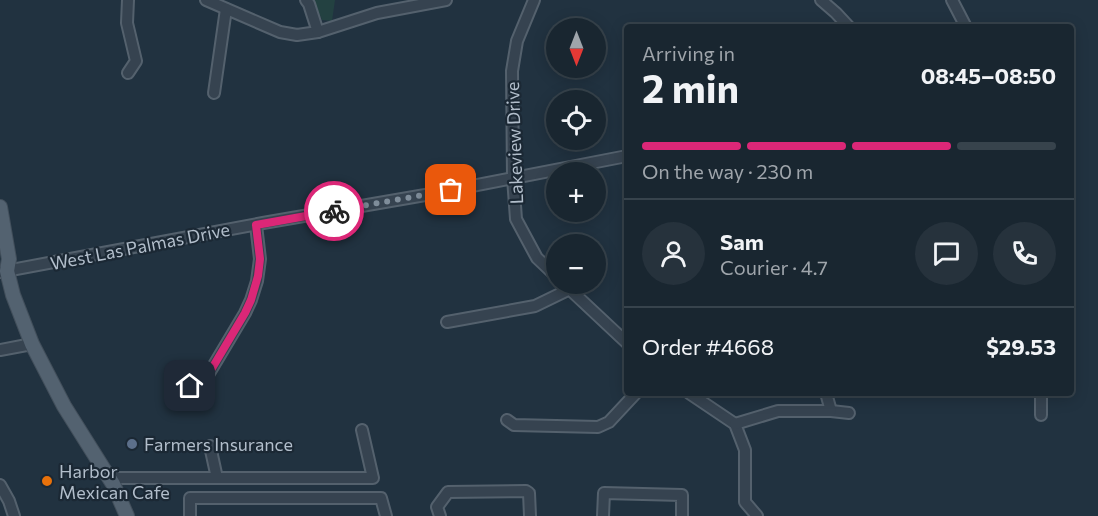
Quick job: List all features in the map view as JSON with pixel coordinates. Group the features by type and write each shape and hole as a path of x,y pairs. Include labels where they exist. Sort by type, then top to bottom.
{"main road":[{"path":"0,207 9,259 2,269 32,344 64,406 109,478 127,516"}],"street":[{"path":"128,0 127,23 136,61 128,73"},
{"path":"206,0 285,33 302,35 377,13 446,0"},
{"path":"306,0 318,32"},
{"name":"Lakeview Drive","path":"534,0 517,41 513,60 513,178 516,219 537,258 546,267"},
{"path":"821,0 846,24"},
{"path":"952,0 964,24"},
{"path":"214,93 226,9"},
{"name":"West Las Palmas Drive","path":"2,269 256,225 624,157"},
{"path":"190,386 208,375 251,300 260,259 256,225"},
{"path":"447,322 535,306 554,294"},
{"path":"575,294 624,340"},
{"path":"0,350 32,344"},
{"path":"507,420 514,425 598,427 609,422 633,396"},
{"path":"693,396 735,424 745,450 746,502 757,516"},
{"path":"827,396 831,411"},
{"path":"1041,396 1041,415"},
{"path":"735,424 778,411 849,413"},
{"path":"109,478 373,478 362,430"},
{"path":"210,446 217,478"},
{"path":"0,485 14,516"},
{"path":"440,516 437,507 448,492 526,491 529,493 530,516"},
{"path":"603,516 604,493 682,495 682,516"},
{"path":"190,516 190,498 381,498 386,516"}],"green space":[{"path":"313,0 335,0 332,21 322,20"}],"way so far":[{"path":"334,211 451,190"}],"place":[{"name":"Farmers Insurance","path":"132,444"},
{"name":"Harbor Mexican Cafe","path":"47,481"}],"route":[{"path":"190,386 208,375 245,313 255,291 260,259 256,225 334,211"}]}
